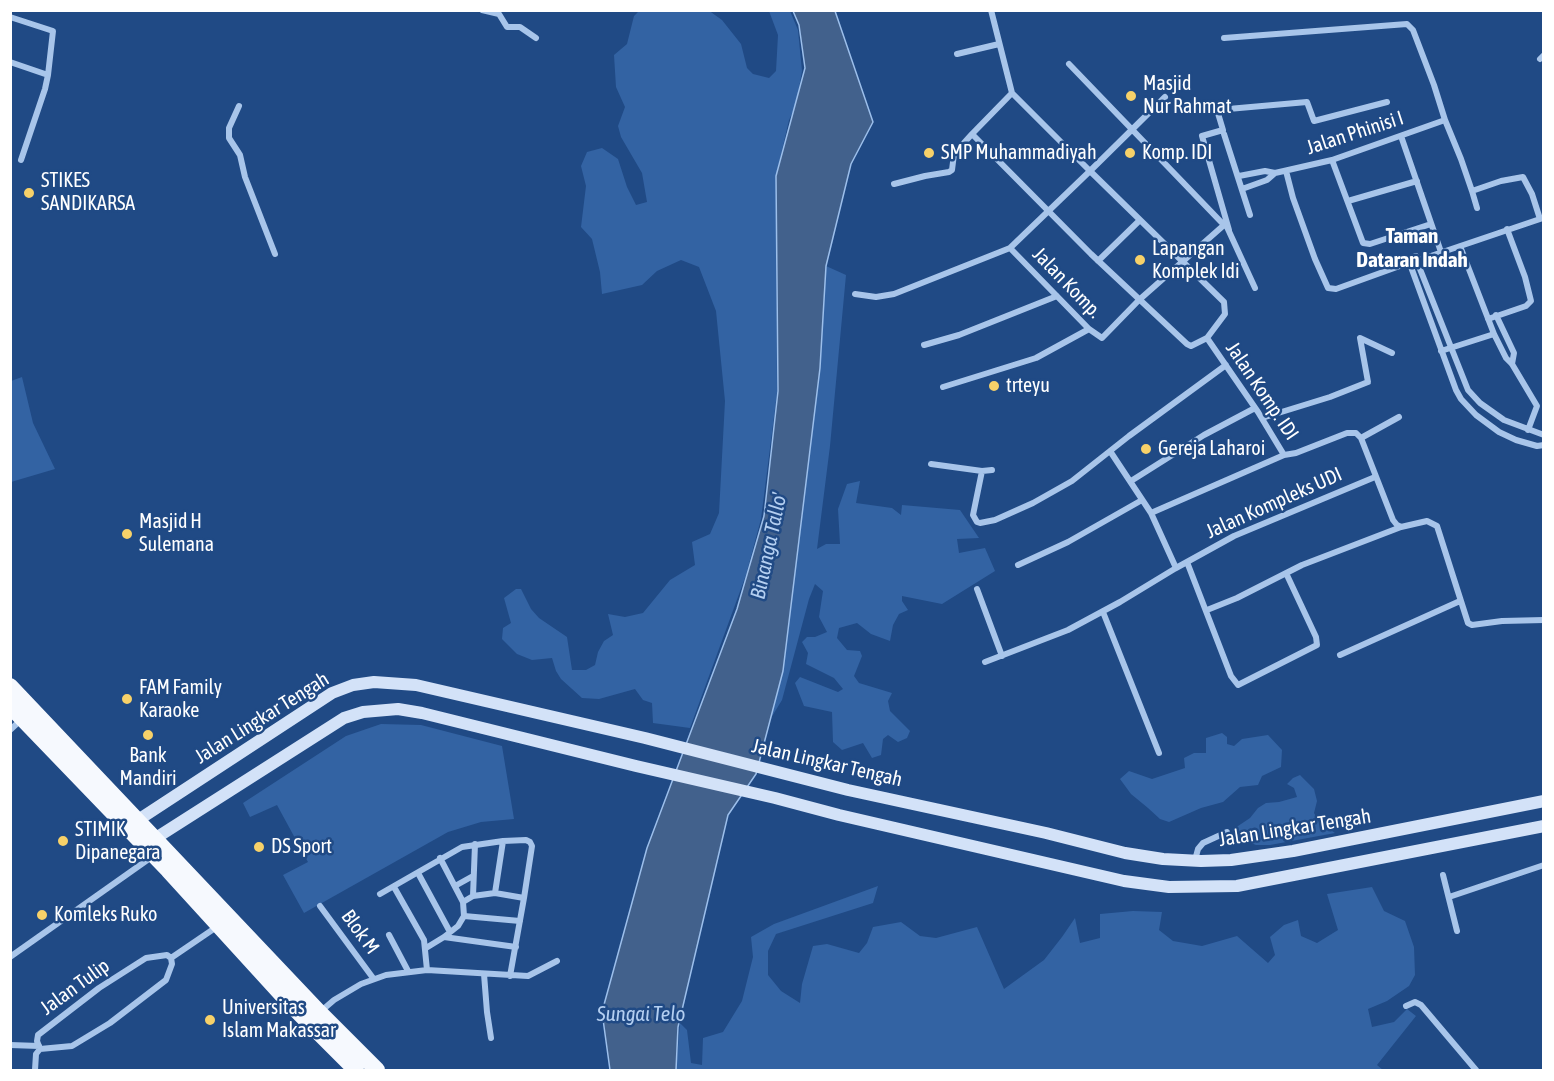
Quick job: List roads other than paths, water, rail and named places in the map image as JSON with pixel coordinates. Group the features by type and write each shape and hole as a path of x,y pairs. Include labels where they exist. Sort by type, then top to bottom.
{"highway":[{"path":"10,686 132,824 218,926 356,1071"},
{"path":"10,706 17,724 132,824"},
{"path":"151,846 377,1071"}],"main road":[{"name":"Jalan Lingkar Tengah","path":"132,824 332,693 353,685 374,682 416,685 645,738 781,773 1125,853 1163,859 1231,860 1293,851 1544,801"},
{"path":"151,846 344,718 363,712 398,709 1124,881 1169,887 1237,886 1544,826"}],"street":[{"path":"482,10 499,14 507,27 520,27 536,38"},
{"path":"991,10 1012,93 1183,261"},
{"path":"10,17 53,30 48,75 21,160"},
{"path":"1224,38 1407,24 1413,30 1477,208"},
{"path":"957,54 999,44"},
{"path":"10,62 48,75"},
{"path":"1069,64 1227,227"},
{"path":"894,184 952,170 954,153 1012,93"},
{"name":"Jalan Komp.","path":"1165,97 1010,248 1089,329 1102,338 1139,300 1183,261 1227,227"},
{"path":"1255,288 1227,227 1202,136 1223,130 1217,110 1307,102 1314,121 1387,102"},
{"path":"239,106 229,128 229,138 240,156 245,177 275,254"},
{"name":"Jalan Phinisi I","path":"1239,176 1265,171 1275,173 1332,160 1445,120"},
{"name":"Jalan Komp.","path":"972,134 1139,300"},
{"path":"1224,134 1250,215"},
{"path":"1401,135 1441,252"},
{"path":"1332,160 1360,239 1365,244 1431,224"},
{"path":"1286,171 1293,198 1315,259 1330,289 1414,263 1542,218 1523,177 1472,192"},
{"name":"Jalan Phinisi I","path":"1242,189 1267,180 1275,173"},
{"path":"1348,201 1417,181"},
{"path":"1098,261 1140,220"},
{"path":"1488,319 1526,306 1531,302 1525,277 1507,230"},
{"path":"1460,246 1494,334 1506,358 1537,406 1528,430"},
{"path":"855,294 876,297 894,294 1010,248"},
{"name":"Jalan Komp. IDI","path":"1183,261 1226,304 1225,314 1207,338 1262,418 1284,455 1347,433 1356,433 1361,438"},
{"path":"1414,263 1468,390 1479,403 1504,420 1544,435"},
{"path":"1414,263 1441,351 1458,394 1476,416 1499,432 1540,445"},
{"path":"924,345 958,335 1057,296"},
{"path":"1139,300 1188,345 1193,346 1207,338"},
{"path":"1496,315 1514,353 1512,364"},
{"path":"943,387 1036,358 1089,329"},
{"path":"1441,351 1494,334"},
{"path":"1262,418 1330,397 1368,382 1360,338 1392,353"},
{"path":"982,471 973,515 980,523 995,520 1072,481 1226,365"},
{"path":"1458,394 1468,390"},
{"path":"1131,481 1204,435 1255,408"},
{"path":"1399,417 1361,438 1393,520 1401,527"},
{"path":"1110,451 1151,513 1176,568"},
{"path":"1151,513 1284,455"},
{"path":"931,464 982,471 992,470"},
{"name":"Jalan Kompleks UDI","path":"985,662 1068,630 1234,536 1375,477"},
{"path":"1018,565 1068,542 1142,500"},
{"path":"1207,610 1237,598 1286,573 1401,527 1427,521 1437,525 1460,601 1466,618 1472,625 1502,621 1544,620"},
{"path":"1187,562 1231,676 1238,686 1317,645 1316,637 1286,573"},
{"path":"977,589 1002,656"},
{"path":"1340,655 1460,601"},
{"path":"1103,612 1159,753"},
{"path":"1195,861 1198,849 1203,843 1227,832"},
{"path":"380,894 462,847 526,840 531,844 510,976"},
{"path":"495,893 503,841"},
{"path":"473,896 475,844"},
{"path":"10,957 151,846"},
{"path":"426,948 444,938 458,926 464,916 463,903 440,858"},
{"path":"1449,897 1544,865"},
{"path":"418,873 450,932"},
{"path":"1443,875 1457,931"},
{"path":"455,886 473,876"},
{"path":"394,886 426,948 428,970"},
{"path":"463,903 473,896 495,893 524,898"},
{"name":"Blok M","path":"320,906 373,978"},
{"path":"464,916 520,921"},
{"path":"171,958 218,926"},
{"path":"389,935 408,971"},
{"path":"444,938 516,947"},
{"name":"Jalan Tulip","path":"167,955 171,958 172,964 166,980 110,1023 72,1046 40,1048 38,1035 99,988 146,958 167,955"},
{"path":"320,1012 334,1000 373,978 408,971 428,970 510,976 532,975 556,961"},
{"path":"484,974 491,1038"},
{"path":"1406,1006 1415,1002 1420,1005 1476,1071"},
{"path":"10,1045 40,1048 36,1054 35,1071"}],"water":[{"path":"793,11 835,11 873,122 851,164 826,266 820,368 783,671 756,774 728,815 678,1027 676,1070 610,1070 602,1012 647,848 737,609 764,516 778,391 776,176 805,68 799,25"}],"place":[{"name":"Masjid Nur Rahmat","path":"1131,96"},
{"name":"SMP Muhammadiyah","path":"929,153"},
{"name":"Komp. IDI","path":"1130,153"},
{"name":"STIKES SANDIKARSA","path":"29,193"},
{"name":"Lapangan Komplek Idi","path":"1140,260"},
{"name":"trteyu","path":"994,386"},
{"name":"Gereja Laharoi","path":"1146,449"},
{"name":"Masjid H Sulemana","path":"127,534"},
{"name":"FAM Family Karaoke","path":"127,699"},
{"name":"Bank Mandiri","path":"148,735"},
{"name":"STIMIK Dipanegara","path":"63,841"},
{"name":"DS Sport","path":"259,847"},
{"name":"Komleks Ruko","path":"42,915"},
{"name":"Universitas Islam Makassar","path":"210,1020"}],"district":[{"name":"Taman Dataran Indah","path":"1412,248"}],"water label":[{"name":"Binanga Tallo'","path":"769,546"},
{"name":"Sungai Telo","path":"641,1014"}]}
